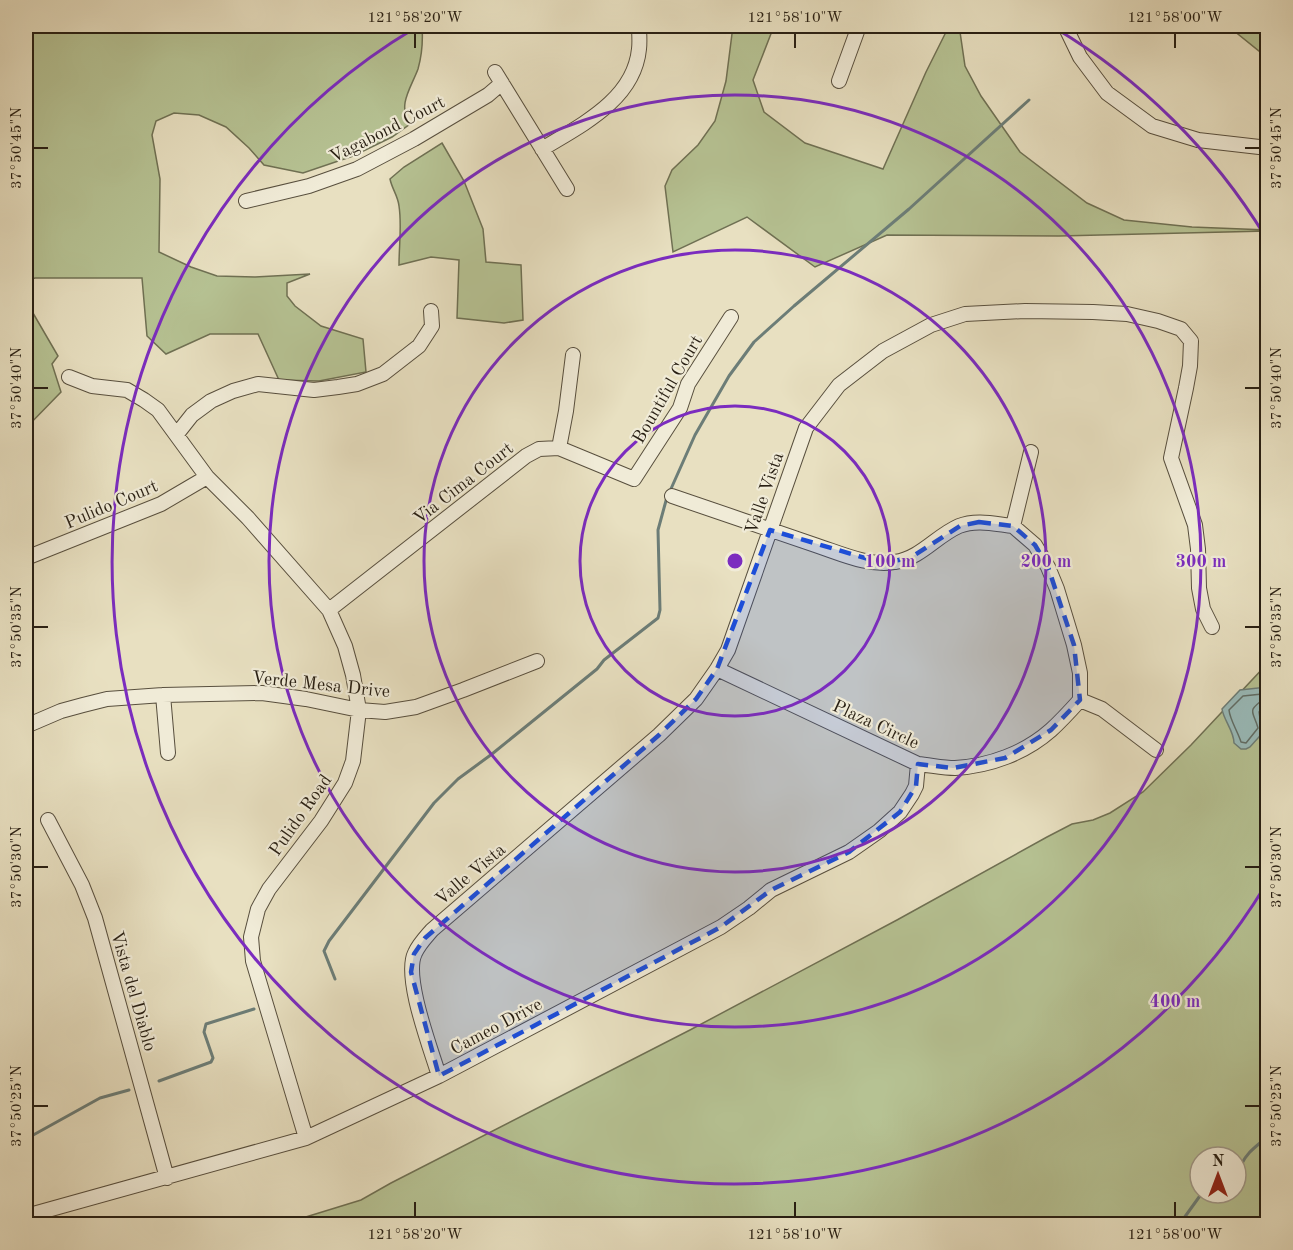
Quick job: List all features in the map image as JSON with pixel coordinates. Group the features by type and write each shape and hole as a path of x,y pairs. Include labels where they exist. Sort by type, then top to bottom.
{"street":[{"path":"542,149 600,113 621,91 637,62 639,26"},
{"path":"839,81 859,26"},
{"path":"1065,26 1080,57 1107,93 1152,126 1198,140 1268,148"},
{"name":"Vagabond Court","path":"246,201 309,186 357,169 414,139 488,95 499,77 567,189"},
{"path":"177,434 192,415 211,401 233,391 258,384 314,390 357,384 383,374 419,346 432,326 431,311"},
{"name":"Valle Vista","path":"439,1076 414,994 411,972 414,954 432,930 659,735 696,699 728,650 806,428 839,385 883,351 931,325 965,314 1025,311 1127,314 1181,329 1191,341 1190,366 1171,458 1196,525 1199,588 1203,609 1212,627"},
{"name":"Bountiful Court","path":"559,448 634,479 680,408 688,384 730,317"},
{"path":"559,448 573,355"},
{"name":"Pulido Road","path":"69,377 92,386 127,390 158,410 207,477 248,518 329,610 345,646 359,710 353,761 345,783 321,821 269,889 258,909 251,937 253,961 306,1138"},
{"name":"Via Cima Court","path":"329,610 526,456 539,449 559,448"},
{"path":"1013,526 1031,452"},
{"name":"Pulido Court","path":"26,558 161,504 207,477"},
{"path":"672,496 865,561 882,563 910,558 960,526 979,522 1013,526 1035,545 1057,589 1080,673 1080,700 1102,709 1156,750"},
{"name":"Verde Mesa Drive","path":"26,726 62,711 107,699 163,695 262,693 359,710 385,712 416,706 537,661"},
{"name":"Plaza Circle","path":"717,669 918,764 953,768 985,764 1028,747 1051,730 1080,700"},
{"path":"163,695 168,753"},
{"name":"Cameo Drive","path":"26,1216 306,1138 439,1076 721,927 771,890 849,852 879,831 900,812 916,786 918,764"},
{"name":"Vista del Diablo","path":"48,820 82,885 95,918 167,1178"}],"highlighted area":[{"path":"979,522 1013,526 1035,545 1048,567 1074,645 1080,700 1051,730 1005,758 953,768 918,764 916,786 900,812 849,852 771,890 721,927 439,1076 411,972 414,954 425,938 659,735 696,699 717,669 770,530 882,563 910,558 960,526"}],"green space":[{"path":"26,26 422,26 422,48 418,69 405,103 406,117 410,124 392,137 353,156 303,173 264,165 226,127 199,115 174,113 156,121 152,135 160,179 159,252 217,276 255,277 310,274 287,283 287,296 295,306 321,326 363,339 366,372 319,381 279,380 258,334 210,334 166,354 147,336 142,278 35,278 26,281"},
{"path":"733,26 774,26 753,80 764,112 805,143 883,169 947,30 960,32 965,66 981,96 1020,152 1087,203 1124,220 1267,231 1059,236 887,235 815,267 747,217 673,252 665,186 672,170 698,145 715,121 726,81"},
{"path":"1228,26 1267,26 1267,54 1259,51"},
{"path":"442,143 464,181 483,229 486,262 521,265 523,320 504,323 457,318 459,260 431,257 399,265 400,213 390,179 404,167"},
{"path":"26,301 58,356 52,364 61,392 26,428"},
{"path":"1267,664 1267,1224 283,1224 361,1200 690,1030 1047,837 1072,824 1093,820 1110,813 1143,792"}],"water":[{"path":"1267,687 1267,704 1259,712 1260,718 1267,723 1267,728 1250,747 1241,749 1234,743 1222,709 1240,690"}],"waterway":[{"path":"670,491 695,435 729,376 754,342 909,209 1029,100"},
{"path":"335,979 324,951 329,941 434,803 458,779 492,754 658,618 660,610 658,530 667,497"},
{"path":"159,1081 211,1062 213,1058 204,1032 206,1024 254,1009"},
{"path":"26,1139 100,1098 129,1090"},
{"path":"1248,1154 1268,1136"},
{"path":"1184,1224 1184,1218 1193,1205"}]}
